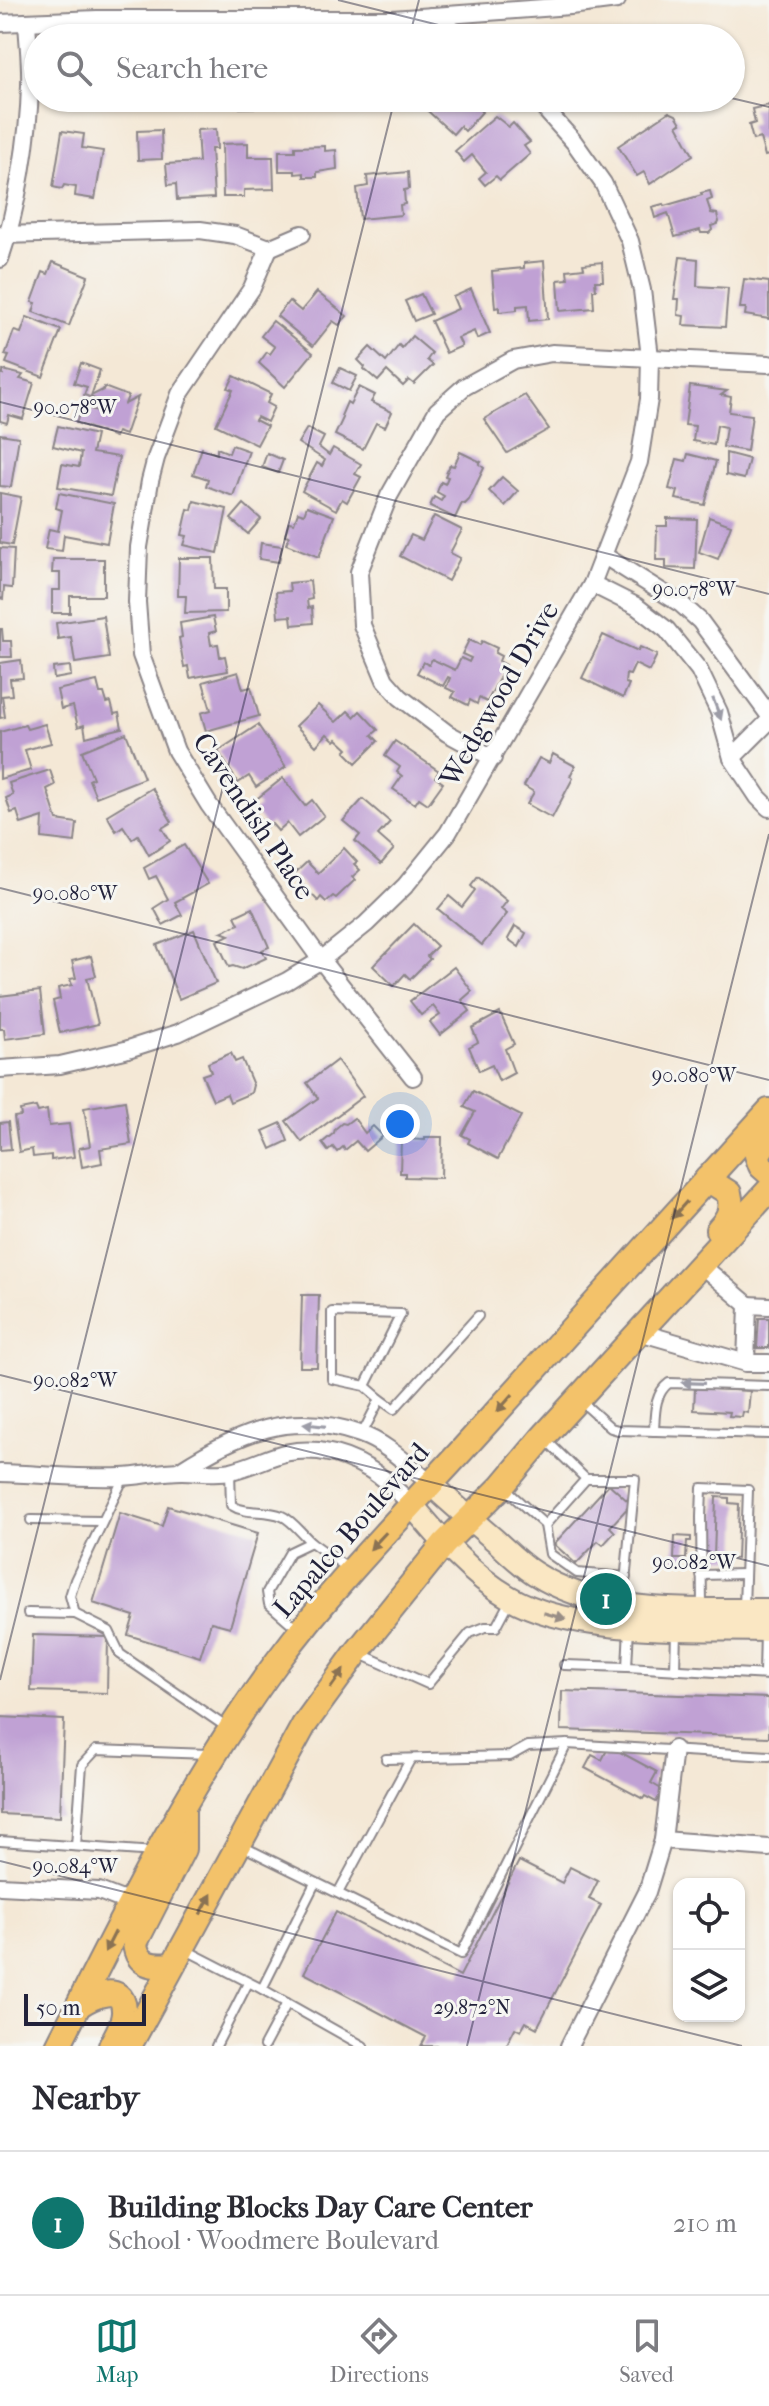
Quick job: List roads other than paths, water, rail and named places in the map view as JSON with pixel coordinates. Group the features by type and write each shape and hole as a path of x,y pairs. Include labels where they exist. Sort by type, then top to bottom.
{"main road":[{"name":"Lapalco Boulevard","path":"58,2046 183,1806 230,1729 301,1632 351,1571 769,1111"},
{"path":"769,1137 757,1155 761,1166 769,1173"},
{"path":"598,1377 633,1320 727,1220 732,1206 729,1193 707,1179"},
{"path":"129,2046 304,1725 357,1652 444,1544 502,1486 769,1190"},
{"path":"177,1956 156,1966 141,1961 135,1943 183,1849 183,1806"},
{"path":"79,2005 104,1992 121,2000 124,2009 122,2023 111,2046"}],"street":[{"path":"0,23 97,19 392,19 617,0"},
{"path":"431,16 444,24"},
{"path":"0,259 29,112"},
{"name":"Wedgwood Drive","path":"0,1069 60,1065 125,1050 178,1033 287,981 321,960 366,924 405,886 448,833 493,758 592,584 639,462 649,399 650,357 642,290 630,241 603,183 574,142 547,112"},
{"path":"4,235 200,230 235,235 269,248 302,234"},
{"name":"Cavendish Place","path":"269,248 252,288 180,394 150,481 139,547 137,602 141,655 176,751 209,805 321,960 413,1077"},
{"path":"493,758 447,733 400,697 385,680 362,625 359,572 389,496 437,411 464,387 513,360 552,353 769,364"},
{"path":"603,555 681,604 711,634 769,718 732,758"},
{"path":"592,584 636,606 667,630 688,656 699,670 719,712 732,758 769,808"},
{"path":"688,656 711,634"},
{"path":"701,1265 748,1305 769,1306"},
{"path":"746,1363 748,1305"},
{"path":"639,1332 746,1363 769,1363"},
{"path":"179,1471 214,1448 272,1426 303,1423 362,1434 390,1451 431,1484 516,1559 544,1578 626,1615"},
{"path":"0,1473 124,1477 179,1471 230,1471 272,1455 296,1450 320,1452 345,1457 385,1478 444,1544 511,1599 565,1619 626,1615 760,1620"},
{"path":"569,2046 647,1892 663,1840 674,1749"},
{"path":"663,1840 769,1848"},
{"path":"0,1886 99,1891 130,1903"}],"lane":[{"path":"365,1386 401,1314 332,1312 332,1379 365,1386 394,1409 478,1316"},
{"path":"654,1431 658,1399 669,1383 769,1386"},
{"path":"362,1434 380,1399"},
{"path":"578,1399 614,1430 769,1434"},
{"path":"543,1437 586,1479 635,1479 626,1577 627,1667"},
{"path":"230,1471 231,1505 237,1509 286,1518 311,1542 351,1571"},
{"path":"75,1614 70,1596 75,1580 124,1477"},
{"path":"545,1525 586,1479"},
{"path":"502,1486 545,1525 550,1554 577,1573 626,1577"},
{"path":"564,1665 766,1674 760,1620 744,1574 748,1490 702,1488 702,1619"},
{"path":"31,1520 102,1521"},
{"path":"301,1632 269,1604 267,1592 290,1552 311,1542"},
{"path":"701,1575 744,1574"},
{"path":"357,1652 428,1684 470,1633 485,1627 496,1627 511,1599"},
{"path":"28,1613 75,1614 109,1631 120,1654 230,1729"},
{"path":"675,1670 676,1618"},
{"path":"238,1844 461,1954 567,1744"},
{"path":"386,1759 510,1756 528,1746 567,1744 769,1756"},
{"path":"76,1846 82,1765 96,1750 214,1754"},
{"path":"338,1893 410,1760"},
{"path":"0,1841 157,1852"},
{"path":"262,1989 315,1883"},
{"path":"177,1956 262,1989 363,2046"},
{"path":"216,2046 248,1983"},
{"path":"264,2046 287,2003"}],"place":[{"name":"Building Blocks Day Care Center","path":"606,1599"}]}
